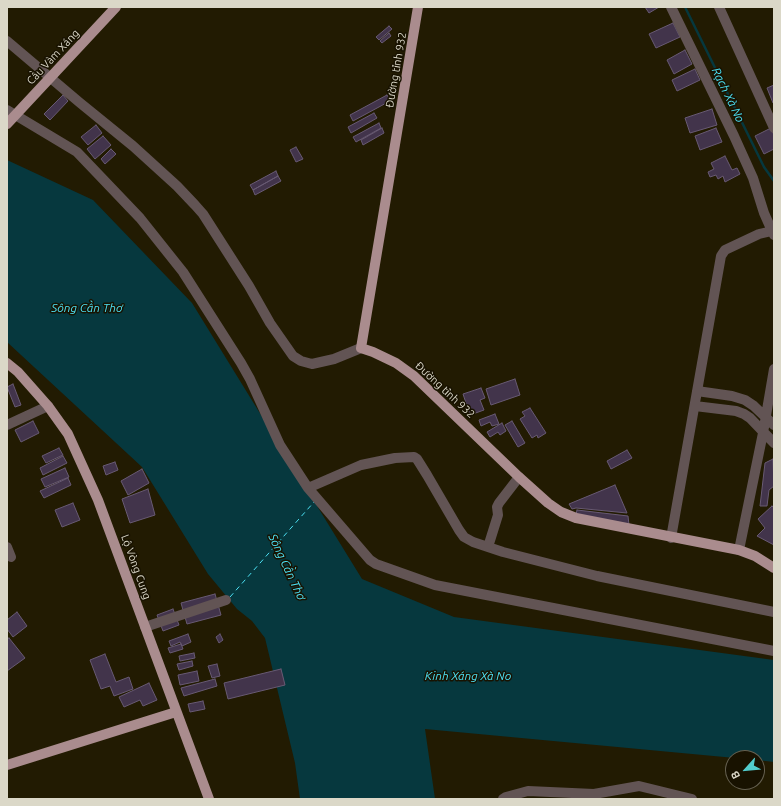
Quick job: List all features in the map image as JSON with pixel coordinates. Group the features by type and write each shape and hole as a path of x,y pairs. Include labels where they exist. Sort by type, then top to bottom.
{"main road":[{"name":"Cầu Vàm Xáng","path":"7,124 116,7"},
{"name":"Đường tỉnh 932","path":"418,7 361,348 396,363 414,376 519,477 548,503 568,516 671,538 739,550 755,556 774,568"},
{"name":"Lộ Vòng Cung","path":"7,363 18,372 48,406 68,434 98,500 209,799"},
{"path":"7,764 176,712"}],"street":[{"path":"671,7 734,136 752,178 764,213 772,228 722,252 671,538"},
{"path":"719,7 774,128"},
{"path":"7,41 133,146 177,186 195,205 207,220 250,286 270,323 293,356 301,361 312,364 334,359 361,348"},
{"path":"7,110 77,152 140,218 184,272 250,379 280,445 316,500 370,560 376,564 435,585 774,651"},
{"path":"739,550 763,433 774,369"},
{"path":"697,391 737,398 754,406 774,425"},
{"path":"7,425 48,406"},
{"path":"694,406 740,412 750,418 774,443"},
{"path":"308,488 361,464 395,458 414,457 417,459 464,537 503,552 597,576 774,612"},
{"path":"488,547 498,515 497,506 519,477"},
{"path":"7,547 11,557"},
{"path":"145,627 226,600"},
{"path":"503,799 528,791 594,794 639,786 692,799"}],"water":[{"name":"Sông Cần Thơ","path":"7,160 93,200 192,303 362,579 454,617 774,660 774,762 765,761 765,750 725,750 725,757 425,729 435,799 300,799 295,763 265,638 252,621 237,609 208,574 142,467 7,342"}],"building":[{"path":"645,7 659,7 649,13"},
{"path":"673,23 680,37 656,48 649,34"},
{"path":"389,26 392,29 379,40 376,37"},
{"path":"389,33 391,36 382,43 380,41"},
{"path":"685,50 692,64 674,74 667,60"},
{"path":"695,69 700,80 677,91 672,80"},
{"path":"774,85 774,102 773,103 767,88"},
{"path":"63,95 68,101 50,120 44,114"},
{"path":"387,95 390,101 353,121 350,115"},
{"path":"712,109 717,125 690,133 685,118"},
{"path":"374,113 377,118 351,133 348,127"},
{"path":"379,123 381,128 356,142 353,137"},
{"path":"96,125 102,133 88,145 81,137"},
{"path":"382,128 384,133 363,145 361,140"},
{"path":"716,128 722,142 700,150 695,136"},
{"path":"771,128 774,135 774,149 764,154 755,136"},
{"path":"103,136 111,145 95,159 87,149"},
{"path":"296,147 303,159 296,162 290,150"},
{"path":"111,149 116,154 105,164 101,159"},
{"path":"725,156 732,170 737,168 740,174 725,182 723,176 718,179 716,175 710,177 708,172 714,169 711,163"},
{"path":"276,171 278,176 253,190 250,185"},
{"path":"278,176 281,181 255,195 253,190"},
{"path":"515,379 520,395 491,405 486,389"},
{"path":"13,384 21,405 15,407 7,387"},
{"path":"481,388 485,398 480,400 484,410 470,415 463,394"},
{"path":"530,408 546,433 538,438 537,435 532,438 520,419 525,416 522,412"},
{"path":"495,414 499,424 492,426 490,422 481,426 479,420"},
{"path":"33,421 39,433 21,442 15,430"},
{"path":"512,421 525,443 518,447 505,425"},
{"path":"502,423 506,431 500,435 498,432 490,437 487,432"},
{"path":"59,448 63,455 46,463 42,456"},
{"path":"627,450 632,458 611,469 607,461"},
{"path":"63,456 67,463 43,475 40,468"},
{"path":"773,459 774,486 769,490 767,506 760,506 765,463"},
{"path":"115,462 118,470 106,475 103,466"},
{"path":"65,468 69,477 45,487 41,479"},
{"path":"142,469 149,483 128,495 121,481"},
{"path":"68,478 71,485 44,498 40,491"},
{"path":"615,485 627,513 576,508 572,509 569,504"},
{"path":"148,489 155,515 130,523 122,499"},
{"path":"73,503 80,520 62,527 55,510"},
{"path":"772,506 774,508 774,545 757,536 765,528 758,519"},
{"path":"577,510 628,516 629,525 576,515"},
{"path":"215,594 221,615 187,624 181,603"},
{"path":"173,609 179,625 163,631 157,615"},
{"path":"17,612 27,626 13,637 7,629 7,620"},
{"path":"188,634 191,642 182,646 180,642 171,646 169,641"},
{"path":"220,634 223,640 219,643 216,637"},
{"path":"9,638 25,658 7,671 7,639"},
{"path":"181,644 183,649 170,653 168,648"},
{"path":"194,653 195,658 180,661 179,656"},
{"path":"105,654 116,682 129,677 133,689 114,696 110,686 101,689 90,660"},
{"path":"192,661 193,666 179,670 177,664"},
{"path":"217,664 220,676 212,678 208,666"},
{"path":"281,669 285,685 228,699 224,683"},
{"path":"197,671 199,681 180,685 178,675"},
{"path":"215,679 217,686 184,696 181,688"},
{"path":"149,683 157,700 143,706 140,700 124,707 119,697"},
{"path":"203,701 205,709 190,712 188,704"}],"waterway":[{"name":"Rạch Xà No","path":"685,7 764,167 774,181"}],"ferry route":[{"path":"230,597 314,502"}],"water label":[{"name":"Kinh Xáng Xà No","path":"468,676"}]}
